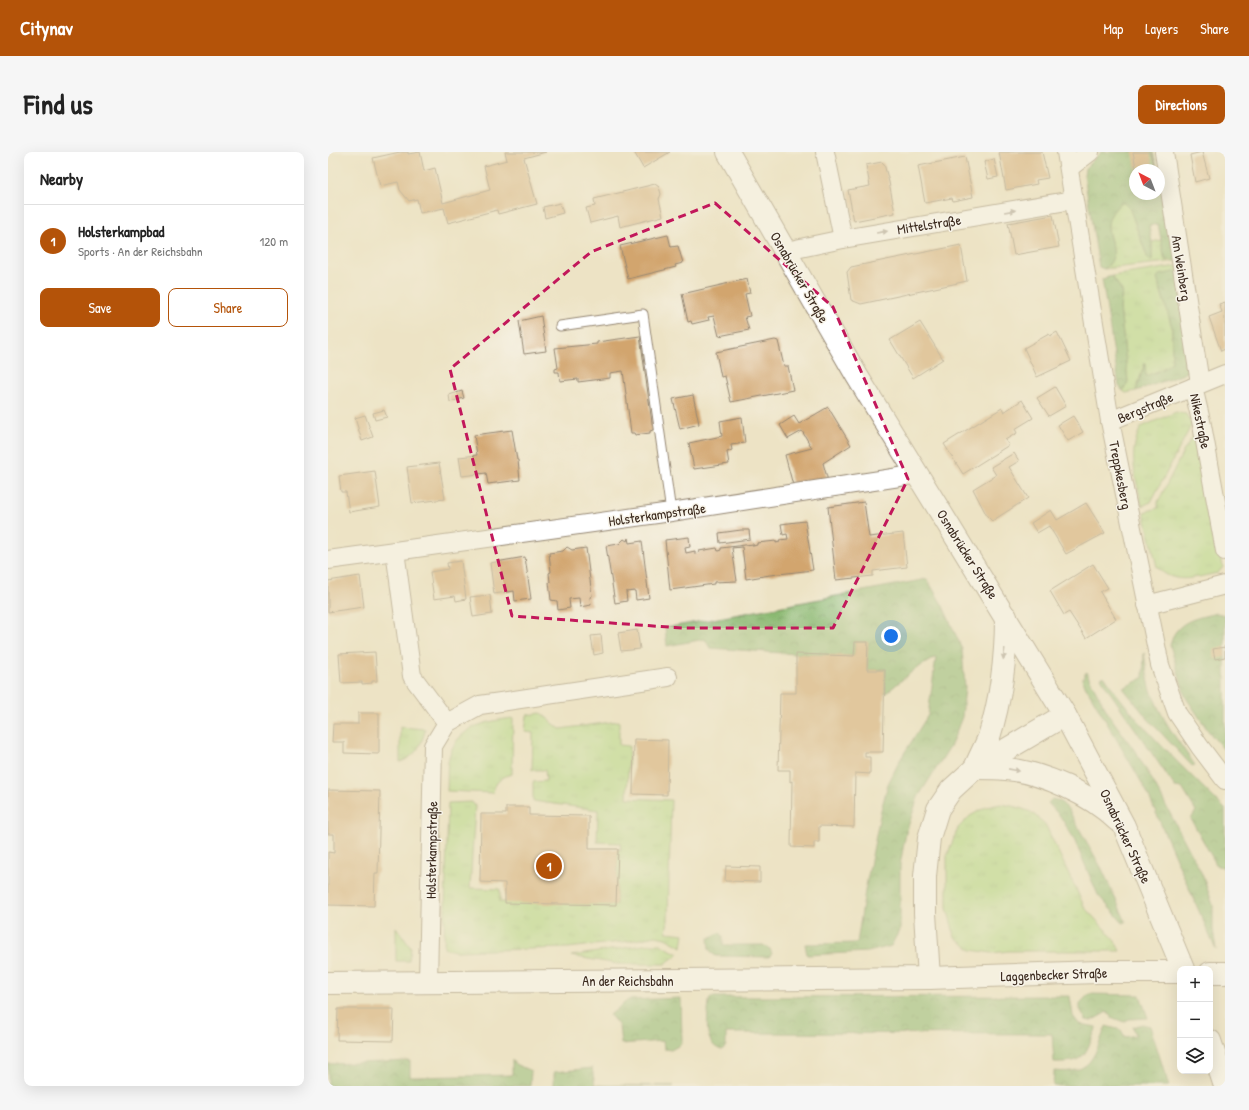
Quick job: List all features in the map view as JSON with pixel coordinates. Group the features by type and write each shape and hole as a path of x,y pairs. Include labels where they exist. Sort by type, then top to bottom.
{"main road":[{"name":"Osnabrücker Straße","path":"728,152 858,376 1006,616 1065,715 1124,826 1182,966"},
{"path":"975,768 989,737 998,701 1006,644 1006,616"},
{"path":"929,978 925,913 925,876 929,838 938,809 951,790 975,768 1065,715"},
{"path":"975,768 1006,769 1045,778 1089,800 1109,812 1124,826"},
{"name":"Laggenbecker Straße","path":"929,978 1097,972 1177,972"},
{"path":"1213,972 1225,973"},
{"name":"An der Reichsbahn","path":"328,983 929,978"},
{"path":"1213,1050 1225,1086"}],"street":[{"path":"825,152 843,239"},
{"path":"1067,160 1090,152"},
{"name":"Am Weinberg","path":"1164,152 1197,385"},
{"name":"Treppkesberg","path":"1067,160 1110,421 1146,605 1160,665 1177,713 1225,780"},
{"name":"Mittelstraße","path":"786,252 843,239 1073,200"},
{"name":"Bergstraße","path":"1110,421 1225,374"},
{"name":"Nikestraße","path":"1197,385 1202,425 1225,551"},
{"name":"Holsterkampstraße","path":"328,560 671,512 919,474"},
{"path":"395,551 412,676 447,723 480,705 668,677"},
{"path":"1146,605 1225,585"},
{"name":"Holsterkampstraße","path":"428,982 433,746 447,723"}],"lane":[{"path":"560,326 643,314 671,512"}],"highlighted area":[{"path":"715,203 833,307 908,479 833,628 682,628 512,616 450,369 591,252"}],"green space":[{"path":"1101,152 1153,152 1156,164 1129,164 1129,200 1164,200 1178,259 1165,260 1158,224 1149,226 1152,242 1152,261 1148,259 1129,207 1125,203 1120,203 1110,217 1108,226 1113,257 1104,269 1099,267 1084,175 1085,168"},
{"path":"1120,203 1125,203 1129,207 1148,259 1152,260 1152,242 1161,240 1165,260 1178,259 1177,261 1104,269 1113,258 1108,226 1109,219"},
{"path":"1178,266 1179,271 1157,278 1172,327 1172,362 1161,370 1146,376 1144,365 1136,391 1126,393 1123,391 1128,382 1120,308 1122,291 1112,276"},
{"path":"1179,271 1188,371 1184,374 1136,391 1145,363 1146,376 1161,370 1172,362 1172,327 1157,278 1159,275"},
{"path":"1112,276 1122,291 1120,308 1128,382 1123,391 1119,386 1102,279"},
{"path":"1176,412 1186,414 1192,424 1151,502 1142,506 1134,466 1134,447 1137,437 1141,427"},
{"path":"1197,430 1223,567 1218,573 1186,579 1171,577 1157,567 1144,512 1158,508 1158,502 1184,450"},
{"path":"927,579 943,606 962,649 965,687 962,717 951,745 918,797 906,833 900,865 900,929 891,946 868,952 807,955 805,944 857,943 865,891 881,810 888,784 900,760 928,715 936,657 914,670 885,694 885,670 867,670 868,642 855,642 854,656 796,654 710,648 705,639 667,646 665,628"},
{"path":"1217,613 1225,615 1225,751 1209,732 1185,696 1170,645 1176,631 1182,626 1194,619"},
{"path":"1144,653 1150,687 1158,708 1195,765 1192,766 1148,719 1123,688 1143,678"},
{"path":"1086,672 1109,715 1135,751 1154,783 1202,874 1213,905 1213,929 1216,950 1146,790 1082,680"},
{"path":"1104,676 1116,694 1145,728 1225,809 1225,871 1223,867 1217,866 1191,819 1196,811 1182,788 1175,787 1107,688 1101,678"},
{"path":"541,713 560,729 619,721 619,745 629,746 627,798 671,800 668,920 666,932 684,934 682,947 665,938 656,936 629,941 568,948 455,951 444,948 448,803 472,802 475,806 470,888 500,889 500,902 616,905 618,849 621,850 620,843 597,842 598,810 533,801 533,782 546,781 545,770 532,770 533,733 525,732 527,715"},
{"path":"513,718 512,774 499,780 493,793 447,791 449,758 454,745 460,737 467,731 484,723"},
{"path":"400,727 425,729 425,731 417,750 410,757 400,762"},
{"path":"1052,799 1060,801 1068,809 1102,869 1126,922 1123,923 1098,895 1073,837 1060,816 1048,803"},
{"path":"1001,804 1017,807 1031,812 1045,824 1085,908 1114,939 1120,951 1009,951 992,953 971,950 955,937 947,908 947,856 958,828 970,816 986,807"},
{"path":"396,927 411,948 409,961 396,961"},
{"path":"720,932 723,937 723,945 763,945 770,949 772,954 769,957 715,956 709,949 708,939"},
{"path":"651,944 660,944 678,954 665,964 618,964 571,956"},
{"path":"1089,994 1140,995 1148,1018 1129,1019 1124,1022 1111,1017 1107,1012 1091,1021 1086,1020 1080,1009 1080,1003"},
{"path":"1070,996 1073,1016 1079,1024 1097,1027 1083,1055 1079,1059 1065,1062 1054,1062 1052,1034 726,1033 726,1046 722,1050 711,1042 707,1022 709,1001 711,997"},
{"path":"681,998 682,1042 680,1045 671,1050 664,1049 663,1041 621,1044 619,1026 610,1015 628,1000"},
{"path":"1142,1024 1150,1026 1169,1086 1053,1086 1054,1071 1076,1070 1090,1061 1106,1026 1121,1030 1125,1037 1136,1035 1133,1027"},
{"path":"512,1060 515,1064 531,1071 530,1086 328,1086 328,1064 410,1061 410,1077 512,1075"},
{"path":"592,1068 595,1085 674,1086 554,1086 554,1072"}],"building":[{"path":"400,152 408,152 408,154 420,152 424,171 435,168 443,203 490,190 484,166 507,160 505,152 546,152 524,158 537,204 498,214 497,210 448,223 444,208 420,213 417,199 409,201 400,190 398,182 380,186 373,158"},
{"path":"634,152 670,152 643,168"},
{"path":"999,152 1042,152 1048,178 1036,180 1037,184 1006,190"},
{"path":"1133,152 1150,152 1153,164 1135,164"},
{"path":"1202,152 1209,178 1195,182 1190,155"},
{"path":"965,157 973,197 953,201 952,198 925,203 918,166"},
{"path":"994,159 998,177 988,179 984,162"},
{"path":"882,162 884,164 889,182 895,213 854,221 848,190 870,186 866,165"},
{"path":"655,184 659,187 661,194 659,199 663,216 620,227 618,216 590,223 586,208 595,206 594,199"},
{"path":"560,203 563,213 545,218 543,207"},
{"path":"1053,215 1059,247 1014,255 1008,223"},
{"path":"668,235 671,247 678,246 683,263 675,265 676,267 628,279 620,246"},
{"path":"961,245 967,281 861,304 851,300 847,272 851,267"},
{"path":"747,279 750,293 745,294 750,316 745,317 749,330 719,336 714,316 708,317 709,320 692,324 691,321 688,322 682,294"},
{"path":"1225,302 1225,349 1221,351 1209,317 1222,312 1219,304"},
{"path":"541,316 546,351 524,354 519,321"},
{"path":"920,322 943,359 913,378 890,340"},
{"path":"1057,332 1071,361 1037,377 1024,348 1049,334 1050,336"},
{"path":"640,336 653,430 650,431 650,433 635,435 634,433 631,433 623,371 610,373 610,378 578,382 578,379 560,381 559,372 555,372 555,369 558,368 555,348 597,344 597,342"},
{"path":"775,340 778,341 784,366 788,366 793,390 731,402 725,376 721,377 716,352"},
{"path":"1055,387 1066,406 1049,416 1037,398"},
{"path":"462,391 464,398 450,402 449,395"},
{"path":"693,395 699,424 680,429 673,399"},
{"path":"1022,400 1033,418 1015,429 1017,433 1005,440 1009,445 963,474 944,444 1002,408 1004,412"},
{"path":"828,407 851,445 823,463 828,481 794,489 785,455 812,448 802,431 788,439 780,425 794,416 799,424"},
{"path":"384,410 387,417 375,420 373,413"},
{"path":"365,415 373,437 362,441 355,418"},
{"path":"1073,416 1083,432 1068,441 1058,425"},
{"path":"742,417 745,443 731,445 732,450 727,452 729,464 694,469 689,443 722,436 720,421"},
{"path":"512,430 520,480 488,484 486,473 462,476 459,457 477,455 474,435"},
{"path":"1014,453 1019,461 1009,467 1028,498 992,521 987,516 973,489 996,475 991,467"},
{"path":"439,463 445,499 412,503 407,467"},
{"path":"375,471 380,507 349,512 346,492 341,492 339,476"},
{"path":"864,502 869,537 903,533 907,567 873,571 873,576 836,580 828,507"},
{"path":"1086,503 1105,533 1066,554 1049,526 1037,533 1031,523 1051,510 1057,520"},
{"path":"805,521 813,570 746,579 742,547 732,548 737,581 714,582 714,584 670,590 665,540 689,537 690,547 685,548 686,553 695,551 695,554 699,553 699,551 717,548 718,551 721,550 721,548 753,544 753,546 757,545 757,543 776,541 776,543 780,542 779,540 788,539 787,534 783,535 781,524"},
{"path":"749,530 750,539 720,543 719,533"},
{"path":"628,538 629,543 642,541 649,598 636,600 635,591 626,592 627,601 615,603 606,546 619,544 624,539 627,541"},
{"path":"567,547 572,550 586,548 592,596 590,597 591,605 580,607 579,598 569,599 570,608 558,610 557,601 551,600 549,582 549,573 551,572 549,553 563,551"},
{"path":"525,557 531,599 515,601 514,591 494,594 490,563"},
{"path":"461,561 466,599 456,601 455,596 434,599 430,572 448,569 447,563"},
{"path":"1093,564 1108,588 1100,592 1116,619 1086,638 1069,612 1064,615 1050,591"},
{"path":"360,576 364,607 328,612 328,581"},
{"path":"490,595 492,614 473,617 470,597"},
{"path":"637,630 640,649 621,651 618,633"},
{"path":"601,635 603,653 594,655 591,636"},
{"path":"855,642 868,642 867,670 885,670 883,752 865,752 865,757 870,757 870,774 855,773 854,827 819,826 819,842 814,842 814,848 791,847 792,781 790,782 790,770 778,770 780,693 796,693 796,654 854,656"},
{"path":"1225,647 1225,657 1215,659 1213,649"},
{"path":"375,652 377,681 362,684 362,682 341,683 339,654"},
{"path":"358,713 379,713 379,754 344,753 344,742 332,742 333,724 358,724"},
{"path":"634,739 668,740 667,795 633,794"},
{"path":"328,790 380,791 378,873 375,873 374,906 328,905 328,852 334,853 334,834 328,834"},
{"path":"506,807 529,807 529,815 589,816 589,849 618,849 616,905 505,903 505,883 480,882 481,814 506,814"},
{"path":"726,866 760,867 760,882 725,881"},
{"path":"338,1009 394,1009 393,1041 337,1040"}],"place":[{"name":"Holsterkampbad","path":"549,866"}]}
